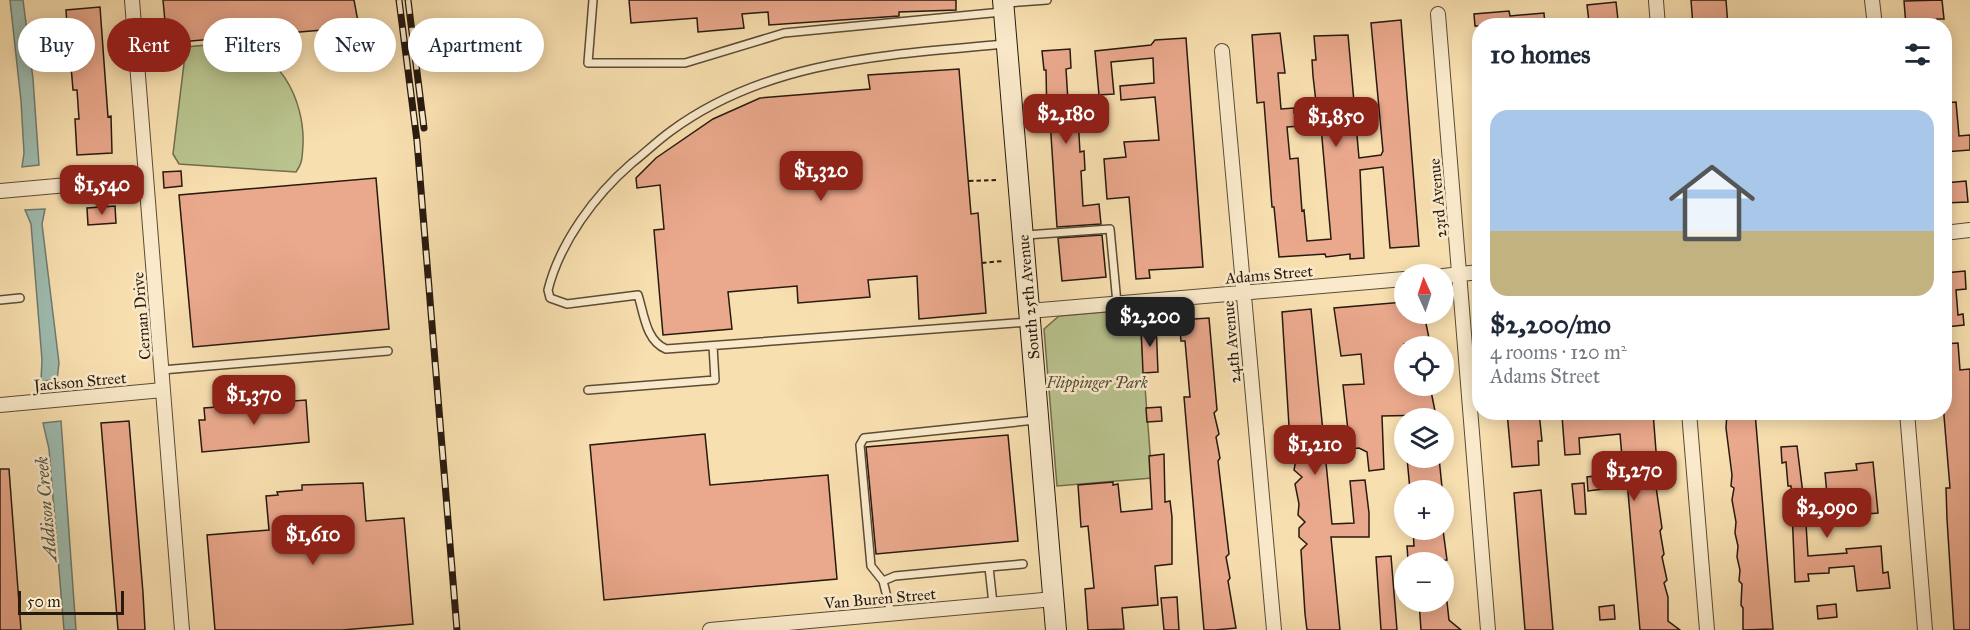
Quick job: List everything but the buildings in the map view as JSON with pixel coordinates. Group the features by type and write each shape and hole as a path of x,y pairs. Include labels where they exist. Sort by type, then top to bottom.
{"main road":[{"name":"South 25th Avenue","path":"1004,5 1056,630"}],"street":[{"name":"Cernan Drive","path":"132,0 182,630"},
{"path":"1872,0 1874,18"},
{"path":"1656,1 1657,18"},
{"name":"23rd Avenue","path":"1438,14 1488,630"},
{"name":"24th Avenue","path":"1222,51 1274,630"},
{"path":"0,191 146,178"},
{"path":"1952,232 1970,231"},
{"path":"1454,275 1472,273"},
{"name":"Adams Street","path":"1030,316 1117,303 1394,280"},
{"name":"Jackson Street","path":"0,405 163,390"},
{"path":"1690,420 1707,630"},
{"path":"1908,420 1925,630"},
{"name":"Van Buren Street","path":"710,630 1054,599"}],"lane":[{"path":"593,0 588,63 602,65 685,63 784,33 1047,0"},
{"path":"1007,44 862,57 781,76 742,90 670,131 605,188 586,214 558,261 548,290 550,298 567,304 638,295 650,335 656,345 666,349 1030,316"},
{"path":"1023,236 1110,229 1117,303"},
{"path":"0,300 20,298"},
{"path":"588,390 715,380 713,346"},
{"path":"162,369 388,351"},
{"path":"891,614 883,581 871,566 860,445 864,438 1038,419"},
{"path":"883,581 895,576 1023,564"},
{"path":"989,567 993,604"}],"path":[{"path":"969,181 996,180"},
{"path":"982,263 1003,261"}],"green space":[{"path":"203,45 203,72 280,72 293,93 302,128 302,159 296,172 179,164 173,154 183,72 191,72 191,47"},
{"name":"Flippinger Park","path":"1139,309 1152,478 1057,486 1044,329 1059,316"}],"shaded area":[{"path":"10,0 23,0 25,18 18,18 18,72 32,72 39,165 22,167 24,153"},
{"path":"45,209 42,224 59,363 57,380 41,381 42,360 31,224 25,210"},
{"path":"61,421 76,630 64,630 49,449 43,423"}],"railway":[{"path":"399,0 417,141 457,630"},
{"path":"408,0 424,128"}],"water label":[{"name":"Addison Creek","path":"46,509"}]}
